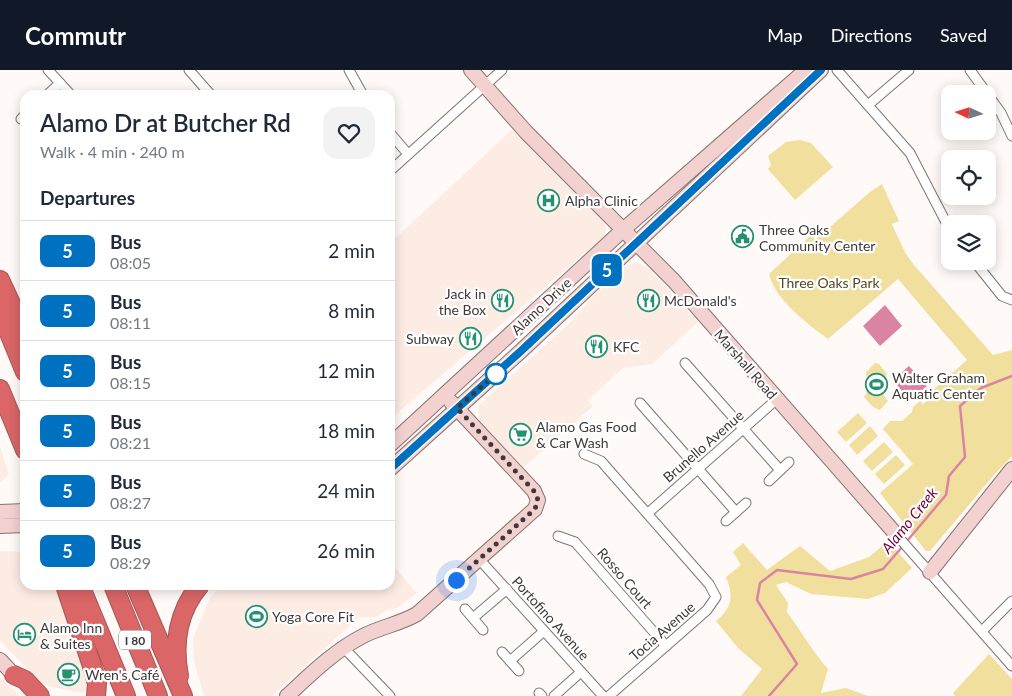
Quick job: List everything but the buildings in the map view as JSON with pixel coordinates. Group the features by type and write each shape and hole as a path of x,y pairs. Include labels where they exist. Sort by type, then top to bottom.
{"highway":[{"path":"0,280 20,323"},
{"path":"0,311 20,360"},
{"path":"0,389 20,438"},
{"path":"67,590 94,672 97,684 96,696"},
{"name":"I 80","path":"82,590 126,696"},
{"name":"I 80","path":"114,590 158,696"},
{"path":"137,590 183,696"},
{"path":"183,696 177,665 177,638 184,612 197,590"},
{"path":"14,674 30,696"},
{"path":"14,674 25,680 40,696"}],"street":[{"path":"48,70 66,90"},
{"path":"189,70 207,90"},
{"path":"349,70 360,90"},
{"name":"Marshall Road","path":"471,70 526,132 674,281 1012,666"},
{"path":"395,166 502,70"},
{"name":"Alamo Drive","path":"395,439 624,229 806,70"},
{"name":"Alamo Drive","path":"395,464 821,70"},
{"path":"837,70 910,153 942,215"},
{"path":"868,105 909,70"},
{"path":"970,70 1001,114 1012,136"},
{"path":"53,90 60,84"},
{"path":"395,139 408,154"},
{"path":"981,270 1002,296 1012,300"},
{"path":"686,363 780,470"},
{"path":"287,696 343,647 365,634 406,621 417,614 535,509 538,500 534,491 444,394"},
{"name":"Brunello Avenue","path":"648,513 777,399"},
{"path":"640,403 736,512"},
{"path":"584,454 601,461 648,513"},
{"path":"769,481 789,462"},
{"path":"930,572 1012,470"},
{"path":"726,521 746,503"},
{"path":"4,512 20,511"},
{"name":"Tocia Avenue","path":"609,696 711,606 716,597 715,592 648,513"},
{"path":"0,526 20,525"},
{"name":"Rosso Court","path":"558,536 575,542 666,646"},
{"name":"Portofino Avenue","path":"479,559 602,696"},
{"path":"472,618 507,589"},
{"path":"982,632 1012,601"},
{"path":"465,609 483,630"},
{"path":"510,661 544,632"},
{"path":"343,647 390,696"},
{"path":"502,652 519,671"},
{"path":"0,660 14,674"},
{"path":"554,696 581,672"}],"shaded area":[{"path":"513,129 602,219 606,226 605,236 395,415 395,238"},
{"path":"636,262 648,268 698,322 652,364 623,368 588,400 593,406 523,468 480,420 478,413 479,405 571,322 591,298 626,266"},
{"path":"885,305 902,326 880,346 863,326"},
{"path":"909,366 927,386 910,401 893,380"},
{"path":"0,447 9,474 0,483"},
{"path":"0,551 20,552 20,590 59,590 90,689 82,693 51,687 38,681 0,640"},
{"path":"395,568 417,593 397,608 389,609 376,617 359,617 272,696 204,696 194,661 193,638 210,598 217,590 395,590"},
{"path":"0,677 18,694 20,696 0,696"}],"green space":[{"path":"800,140 811,143 833,167 795,200 768,169 771,165 768,156 786,142"},
{"name":"Three Oaks Park","path":"882,184 899,221 892,224 906,254 914,265 993,355 1012,350 1012,456 930,551 926,551 880,493 913,464 883,429 890,421 902,421 920,401 923,404 936,392 934,389 967,360 898,279 828,339 793,311 772,284 769,274 811,235 815,240 870,192"},
{"name":"Walter Graham Aquatic Center","path":"875,363 879,364 887,374 880,387 888,401 880,410 873,407 864,397 873,383 866,375 866,372"},
{"path":"858,413 867,423 846,442 837,432"},
{"path":"870,426 878,436 857,455 849,445"},
{"path":"884,442 893,452 872,471 863,461"},
{"path":"896,455 905,465 884,484 875,474"},
{"path":"888,541 912,568 885,593 868,599 811,594 786,582 776,585 788,603 787,612 828,669 821,693 846,688 868,696 741,696 762,669 738,648 716,621 725,611 730,601 729,584 726,577 741,565 733,552 743,543 767,570 800,546 830,571 869,557"},
{"path":"989,654 1012,679 1012,696 955,696 953,693"}],"waterway":[{"name":"Alamo Creek","path":"907,541 946,495 949,476 965,457 960,406 981,388 1012,376"},
{"name":"Alamo Creek","path":"769,696 797,664 757,600 760,583 777,570 851,579 883,569 903,546"}],"bus line":[{"name":"5","path":"395,464 521,351 821,70"}],"place":[{"name":"Alpha Clinic","path":"549,200"},
{"name":"Three Oaks Community Center","path":"743,237"},
{"name":"McDonald's","path":"648,300"},
{"name":"Jack in the Box","path":"502,301"},
{"name":"Subway","path":"470,338"},
{"name":"KFC","path":"597,346"},
{"name":"Walter Graham Aquatic Center","path":"876,385"},
{"name":"Alamo Gas Food & Car Wash","path":"520,434"},
{"name":"Yoga Core Fit","path":"256,616"},
{"name":"Alamo Inn & Suites","path":"24,635"},
{"name":"Wren's Café","path":"69,674"}],"route":[{"path":"456,580 535,509 538,500 534,491 457,408 496,374"}]}
